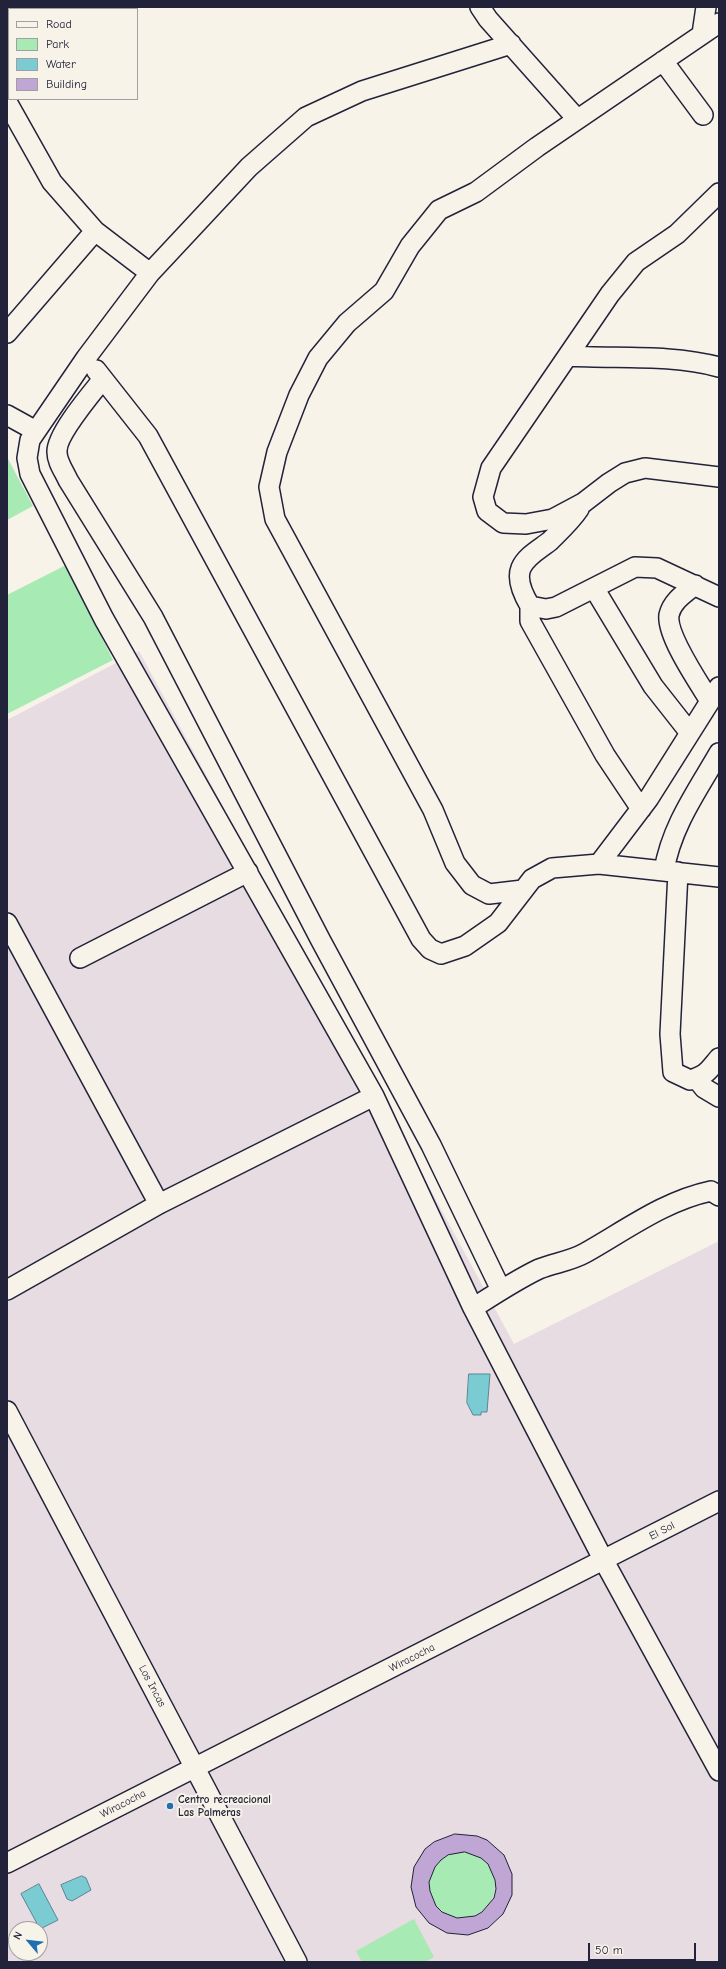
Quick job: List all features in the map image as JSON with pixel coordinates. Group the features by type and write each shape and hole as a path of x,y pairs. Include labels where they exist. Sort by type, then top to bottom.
{"street":[{"path":"480,7 488,19 577,119"},
{"path":"702,34 706,7"},
{"path":"522,890 489,894 472,885 455,863 433,810 275,519 269,488 279,444 299,395 318,358 347,323 384,291 410,246 439,210 476,192 577,119 719,23"},
{"path":"511,44 362,91 306,117 249,167 150,273 86,358 30,440 27,458 30,474 104,619 374,1096 473,1308 604,1561 719,1771"},
{"path":"663,61 703,115"},
{"path":"7,102 52,182 95,231 150,273"},
{"path":"719,193 677,234 636,262 610,294 490,468 483,497 487,511 503,523 526,524 553,519 583,503 625,473 645,468 719,477"},
{"path":"7,333 95,231"},
{"path":"568,356 700,362 719,367"},
{"path":"86,358 148,436 421,940 430,949 441,954 465,946 498,924 522,890 532,879 552,868 599,864 719,877"},
{"path":"103,379 60,437 57,450 58,459 68,480 153,617 320,939 430,1145 501,1290"},
{"path":"7,415 36,431"},
{"path":"583,503 573,518 526,560 520,569 520,580 524,596 530,606 530,621 605,755 641,809"},
{"path":"530,606 546,610 594,588 634,566 657,568 719,597"},
{"path":"599,864 641,809 714,694 691,670 669,625 670,613 679,597 695,585"},
{"path":"594,588 652,686 690,733"},
{"path":"719,753 677,825 668,851 671,872 670,1034 673,1072 690,1080 704,1076 719,1058"},
{"path":"80,958 248,872"},
{"path":"7,923 160,1204"},
{"path":"696,1078 704,1088 719,1097"},
{"path":"7,1290 160,1204 374,1096"},
{"path":"473,1308 501,1290 541,1268 584,1253 666,1206 696,1194 711,1191 719,1196"},
{"name":"Los Incas","path":"7,1411 296,1962"},
{"name":"El Sol","path":"604,1561 719,1502"},
{"name":"Wiracocha","path":"7,1863 604,1561"}],"shaded area":[{"path":"139,651 514,1344 719,1241 719,1962 7,1962 7,720"}],"green space":[{"path":"7,457 33,506 7,520"},
{"path":"66,565 113,660 7,714 7,595"},
{"path":"462,1852 475,1855 485,1862 492,1872 495,1885 492,1898 485,1908 475,1915 462,1918 449,1915 439,1908 432,1898 429,1885 432,1872 439,1862 449,1855"},
{"path":"414,1919 434,1957 425,1962 362,1962 356,1951"}],"water":[{"path":"469,1374 490,1374 487,1412 481,1412 481,1415 473,1415 467,1403"},
{"path":"82,1876 86,1878 91,1890 72,1901 67,1899 61,1885"},
{"path":"39,1884 58,1920 48,1925 48,1921 36,1921 21,1894"}],"building":[{"path":"455,1834 477,1836 487,1840 504,1855 512,1874 512,1895 503,1914 488,1928 468,1935 447,1933 429,1923 416,1907 411,1887 414,1867 425,1849 434,1842","holes":["465,1852 481,1858 488,1864 495,1880 496,1889 494,1898 482,1912 475,1916 457,1918 442,1912 436,1906 430,1891 429,1882 435,1867 448,1855"]}],"place":[{"name":"Centro recreacional Las Palmeras","path":"170,1806"}]}
